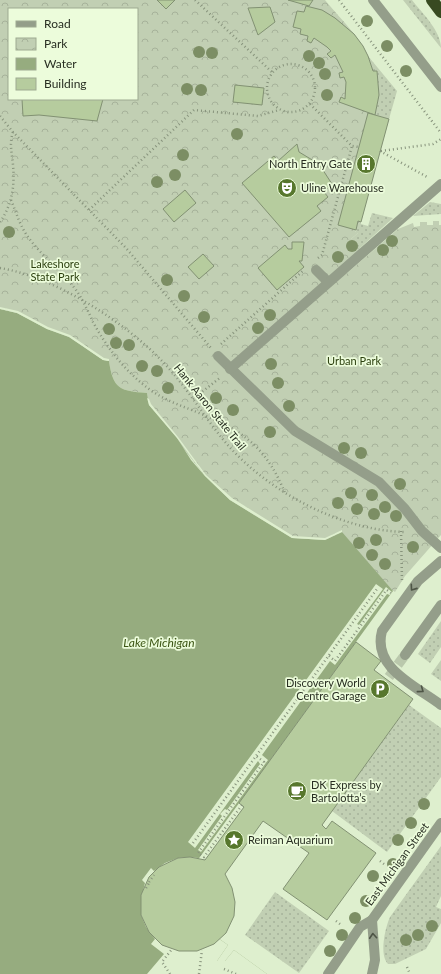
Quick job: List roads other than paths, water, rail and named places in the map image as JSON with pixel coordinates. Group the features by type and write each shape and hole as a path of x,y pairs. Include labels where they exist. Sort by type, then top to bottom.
{"highway":[{"path":"432,0 441,12"}],"street":[{"path":"373,0 441,87"},
{"path":"230,369 441,185"},
{"path":"316,265 328,282"},
{"path":"216,354 295,431 380,482 405,508 422,531 441,548"},
{"path":"441,561 418,581 382,631 380,639 382,652 390,667 441,705"},
{"path":"405,655 441,605"},
{"name":"East Michigan Street","path":"328,974 329,969 360,927 372,920 441,823"},
{"name":"East Michigan Street","path":"372,920 375,960 372,974"}],"water":[{"name":"Lake Michigan","path":"0,309 17,313 47,329 69,337 103,360 109,361 113,378 119,387 130,391 147,393 149,405 177,438 191,460 230,500 292,538 325,540 342,532 393,591 197,861 174,907 228,945 217,961 225,961 234,950 267,974 0,974"}],"tunnel":[{"path":"380,689 405,655"}],"place":[{"name":"North Entry Gate","path":"366,164"},
{"name":"Uline Warehouse","path":"287,188"},
{"name":"Discovery World Centre Garage","path":"380,689"},
{"name":"DK Express by Bartolotta’s","path":"297,791"},
{"name":"Reiman Aquarium","path":"234,840"}],"park label":[{"name":"Lakeshore State Park","path":"55,270"},
{"name":"Urban Park","path":"354,361"}]}
